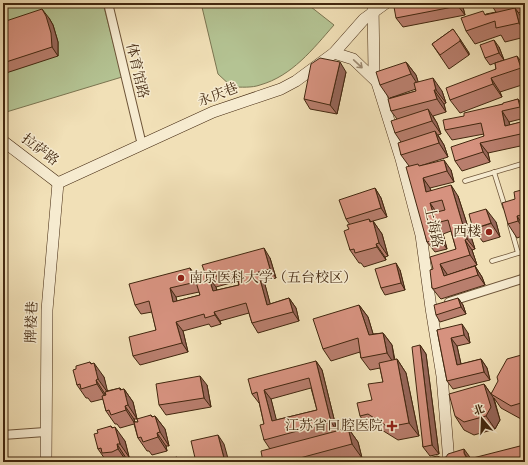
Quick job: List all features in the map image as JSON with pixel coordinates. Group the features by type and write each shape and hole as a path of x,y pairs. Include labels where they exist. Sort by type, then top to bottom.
{"street":[{"name":"体育馆路","path":"108,3 142,145"},
{"name":"永庆巷","path":"58,183 213,112 281,89 296,81 334,53 373,8 386,3"},
{"name":"上海路","path":"373,8 374,73 421,235 430,308 442,376 449,462"},
{"path":"334,53 354,59 377,82"},
{"name":"拉萨路","path":"3,141 58,183"},
{"name":"牌楼巷","path":"46,462 47,310 58,183"},
{"path":"430,308 525,278"},
{"path":"3,435 45,432"}],"lane":[{"path":"465,181 525,163"},
{"path":"494,172 505,209"},
{"path":"510,224 518,253"},
{"path":"492,261 525,251"}],"green space":[{"path":"3,3 122,3 104,7 122,77 3,113"},
{"path":"201,3 306,3 334,25 301,61 282,75 272,81 257,86 232,87 218,74"}],"building":[{"path":"414,3 458,3 458,6 396,18 394,7"},
{"path":"491,3 505,3 492,6"},
{"path":"515,8 519,23 496,28 495,21 466,31 461,18 483,11 485,15"},
{"path":"42,9 46,16 51,33 52,47 3,63 3,22"},
{"path":"453,29 460,41 440,55 432,44"},
{"path":"494,40 499,53 485,58 480,45"},
{"path":"517,56 521,68 491,78 493,84 450,100 446,88 496,69 495,63"},
{"path":"320,58 340,62 330,105 304,99 311,64"},
{"path":"406,62 411,74 380,85 376,72"},
{"path":"433,78 436,90 434,90 437,99 391,111 388,99 416,91 414,83"},
{"path":"518,99 520,107 502,111 505,126 525,121 525,133 480,143 483,152 455,161 451,147 484,136 481,123 445,130 443,120 464,116 464,113"},
{"path":"428,109 432,121 395,133 391,121"},
{"path":"435,131 439,143 401,155 398,143"},
{"path":"444,160 447,171 423,178 426,192 451,185 467,239 465,240 470,255 440,264 444,276 475,266 478,275 434,289 432,288 430,270 433,269 430,257 456,249 448,220 436,223 440,239 427,242 406,167 418,164 419,166","holes":["442,200 445,210 433,213 430,203"]},
{"path":"375,188 381,208 346,219 339,200"},
{"path":"525,189 525,214 517,216 518,221 508,224 502,203 515,199 514,192"},
{"path":"486,209 491,223 473,229 469,214"},
{"path":"369,219 370,222 373,221 379,243 376,244 377,247 355,253 354,249 350,250 344,231 349,229 347,225"},
{"path":"264,248 270,269 258,272 267,305 289,298 293,312 252,323 246,303 214,312 215,315 205,318 204,314 176,322 182,343 133,356 129,337 156,330 149,301 135,305 129,284 190,268 192,276 205,273 202,265","holes":["236,271 239,285 213,291 209,278","196,282 200,295 173,302 170,288"]},
{"path":"396,263 401,283 381,288 375,269"},
{"path":"458,298 461,307 436,315 434,305"},
{"path":"359,305 369,335 383,333 387,353 361,358 358,338 323,349 313,319"},
{"path":"462,324 464,335 451,338 457,365 481,359 484,372 447,381 437,330"},
{"path":"420,345 432,445 423,447 412,347"},
{"path":"525,354 525,397 521,403 511,406 491,394 498,381 497,377 507,359"},
{"path":"397,359 409,423 388,427 368,414 360,416 357,403 372,400 368,384 383,382 379,363"},
{"path":"316,361 331,422 264,440 260,425 264,424 257,392 252,394 248,379","holes":["309,378 317,410 272,421 264,390"]},
{"path":"90,362 91,364 94,363 98,379 96,380 97,384 81,389 80,384 77,385 73,370 76,369 76,366"},
{"path":"200,376 204,398 159,405 156,384"},
{"path":"484,384 491,407 486,416 464,422 455,416 449,394"},
{"path":"120,388 120,390 124,389 128,405 125,406 126,410 111,415 109,410 106,411 102,396 106,395 105,392"},
{"path":"151,415 152,417 155,416 160,432 157,433 158,437 143,442 141,437 138,438 134,422 138,422 137,419"},
{"path":"111,426 112,428 115,427 120,444 117,444 118,449 112,452 102,453 101,448 98,449 94,434 98,433 97,430"},
{"path":"348,428 352,444 285,462 263,462 261,451"},
{"path":"218,435 225,462 196,462 191,441"},
{"path":"525,438 525,462 415,462 437,456 442,458 446,457 448,454 464,449 466,457 473,458 520,446"},
{"path":"177,457 178,462 159,462"}],"place":[{"name":"西楼","path":"489,232"},
{"name":"南京医科大学（五台校区）","path":"181,278"},
{"name":"江苏省口腔医院","path":"392,426"}]}
